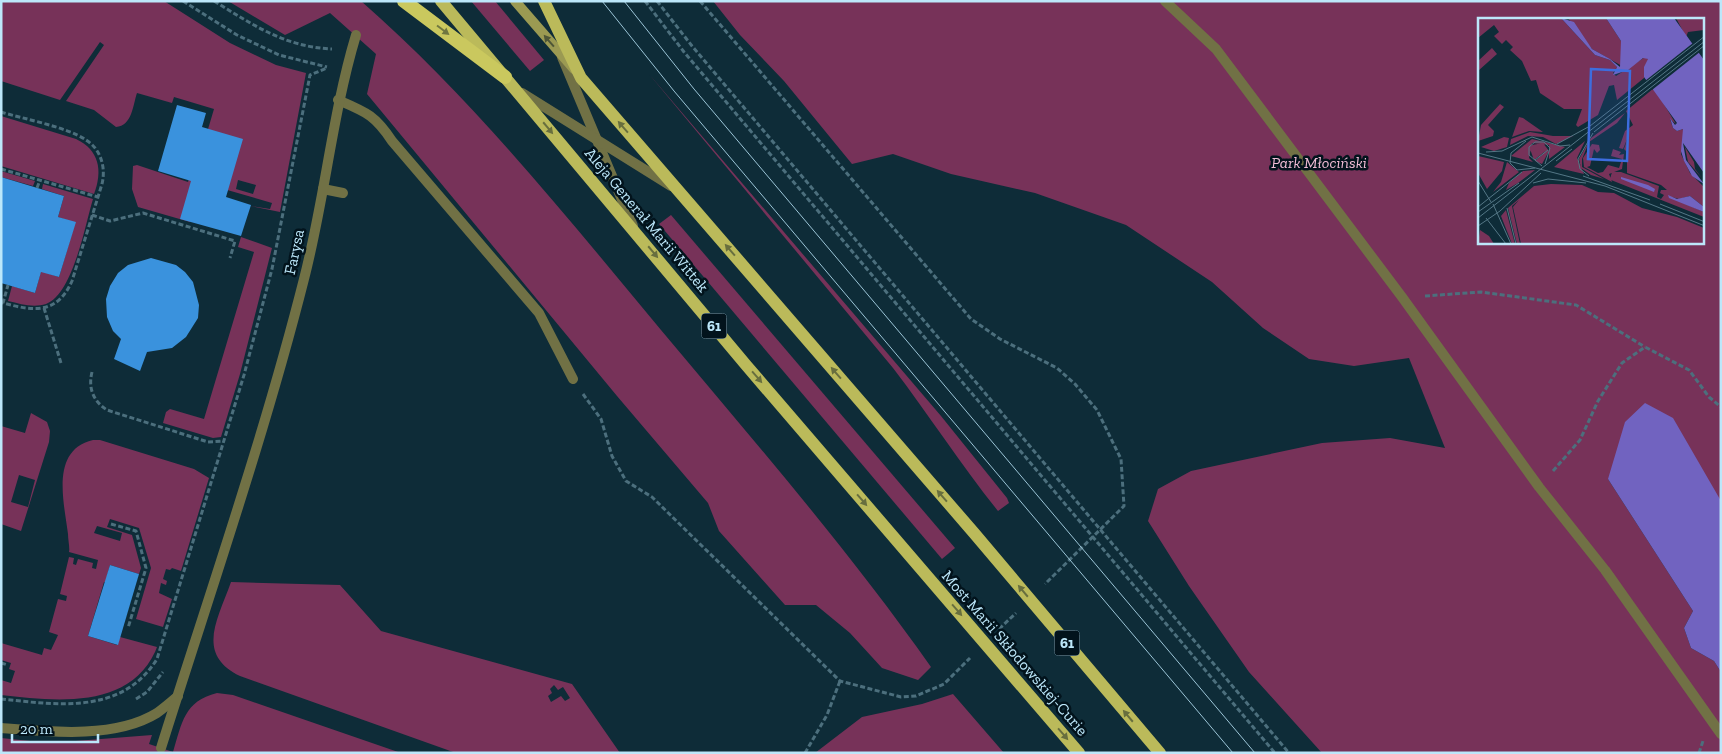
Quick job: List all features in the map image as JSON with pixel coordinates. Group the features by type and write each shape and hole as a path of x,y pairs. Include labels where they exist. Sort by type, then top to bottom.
{"highway":[{"path":"404,1 506,77"}],"main road":[{"name":"Aleja Generał Marii Wittek","path":"441,1 925,574"},
{"path":"515,1 581,78"},
{"name":"61","path":"544,1 581,78 974,533 1160,753"},
{"name":"Most Marii Skłodowskiej-Curie","path":"925,574 1080,753"}],"lane":[{"path":"1165,1 1216,49 1402,297 1539,487 1605,570 1721,734"},
{"name":"Farysa","path":"161,748 277,384 305,276 323,189 338,100 356,35"},
{"path":"562,57 637,233"},
{"path":"515,88 679,191"},
{"path":"338,100 364,111 379,122 392,141 539,313 573,379"},
{"path":"323,189 343,193"},
{"path":"1,728 52,732 118,727 138,722 157,713 178,696"}],"path":[{"path":"183,1 237,35 279,55 345,72"},
{"path":"214,1 284,41 308,48 333,48"},
{"path":"645,1 684,52 1275,753"},
{"path":"657,1 1289,753"},
{"path":"700,1 971,319 1000,339 1057,368 1075,384 1097,410 1121,460 1124,506"},
{"path":"322,76 327,68"},
{"path":"1,699 64,704 94,701 126,692 140,682 161,650 244,375 272,269 310,75 327,68"},
{"path":"1,112 76,135 91,143 101,158 104,171 98,197 69,287 57,302 44,308 26,309 3,302 8,285"},
{"path":"1,169 98,197"},
{"path":"37,188 40,180"},
{"path":"92,215 110,221 143,213 235,241 230,258"},
{"path":"1402,297 1481,292 1576,305 1688,370 1709,397 1721,407"},
{"path":"44,308 61,363"},
{"path":"1539,487 1580,440 1598,401 1622,363 1645,346"},
{"path":"92,372 89,384 100,404 107,410 208,442 224,441"},
{"path":"573,379 601,419 612,456 626,481 652,497 840,681 827,714 805,753"},
{"path":"111,524 136,531 146,568 128,628"},
{"path":"1,663 8,665"},
{"path":"132,701 147,692 166,667"}],"green space":[{"path":"1,1 164,1 230,43 276,65 306,73 280,212 250,206 270,209 272,203 203,183 190,222 138,207 132,189 133,166 137,165 188,182 199,145 203,146 214,109 174,97 172,103 137,93 129,119 121,126 116,127 94,110 66,101 104,45 100,42 60,100 1,81","holes":["238,180 256,185 253,194 236,189"]},
{"path":"228,1 361,1 402,39 480,118 590,244 867,580 931,667 918,680 882,668 850,633 816,605 785,605 719,531 708,503 367,94 376,54 330,13 285,35"},
{"path":"471,1 495,1 544,60 530,71"},
{"name":"Park Młociński","path":"713,1 1721,1 1721,501 1608,479 1693,611 1684,628 1691,648 1714,661 1721,672 1721,753 1322,753 1249,672 1189,586 1148,521 1158,489 1191,471 1322,443 1390,438 1445,448 1409,358 1354,366 1309,359 1263,328 1212,282 1126,225 1035,193 951,174 893,154 852,164 784,81 740,35"},
{"path":"649,74 941,416 1007,498 1009,503 998,511 893,368"},
{"path":"1,116 76,139 90,149 97,162 98,169 97,185 94,194 1,166"},
{"path":"1,171 35,181 33,186 1,177"},
{"path":"43,184 93,199 77,258 64,287 55,298 46,304 36,306 8,301 12,286 35,293 41,271 59,277 75,223 58,217 64,196 42,189"},
{"path":"671,215 955,548 942,559 659,224"},
{"path":"241,237 272,248 240,374 221,437 213,438 163,423 166,412 170,409 204,419 254,252 238,247"},
{"path":"31,413 47,422 50,431 49,442 21,531 1,524 1,426 25,433","holes":["19,475 35,480 28,507 11,502"]},
{"path":"93,440 100,440 194,469 209,478 181,571 172,568 170,570 166,569 163,579 167,581 166,585 161,583 159,593 172,599 163,627 136,619 151,568 139,528 110,519 107,527 132,535 141,568 139,574 110,565 107,576 134,591 104,582 88,636 117,645 120,637 157,647 155,652 143,671 127,684 108,693 88,698 66,699 1,695 1,680 11,683 15,671 9,669 11,663 1,660 1,643 42,655 44,648 51,650 58,635 49,632 58,599 66,601 67,596 60,594 69,557 74,558 73,564 76,565 78,559 93,563 92,568 96,569 98,560 69,552 63,479 65,466 70,454 79,446","holes":["97,526 122,533 120,541 94,533"]},
{"path":"231,582 340,585 381,631 572,684 620,753 456,753 240,676 226,667 218,657 214,646 216,622","holes":["554,685 558,690 563,687 570,698 565,701 561,696 551,702 548,696 552,693 550,689"]},
{"path":"217,693 233,695 401,753 1,753 1,738 50,743 152,735 149,744 173,752 182,723 191,708 197,702"},
{"path":"953,694 1004,753 815,753 862,717 922,704"}],"shaded area":[{"path":"1645,403 1673,418 1721,501 1721,672 1714,661 1691,648 1684,628 1693,611 1608,479 1625,422"}],"building":[{"path":"177,105 206,113 202,127 243,139 226,197 251,205 241,236 180,219 191,181 158,171"},
{"path":"1,177 64,196 58,217 76,222 59,277 41,272 35,293 1,283"},
{"path":"151,258 176,265 193,282 199,305 198,318 186,337 172,348 147,352 140,371 114,359 121,339 113,331 107,317 106,299 110,286 118,273 128,265"},
{"path":"110,565 139,574 118,645 88,636"}],"tram line":[{"path":"602,1 674,91 1233,753"},
{"path":"624,1 694,89 1255,753"}]}
